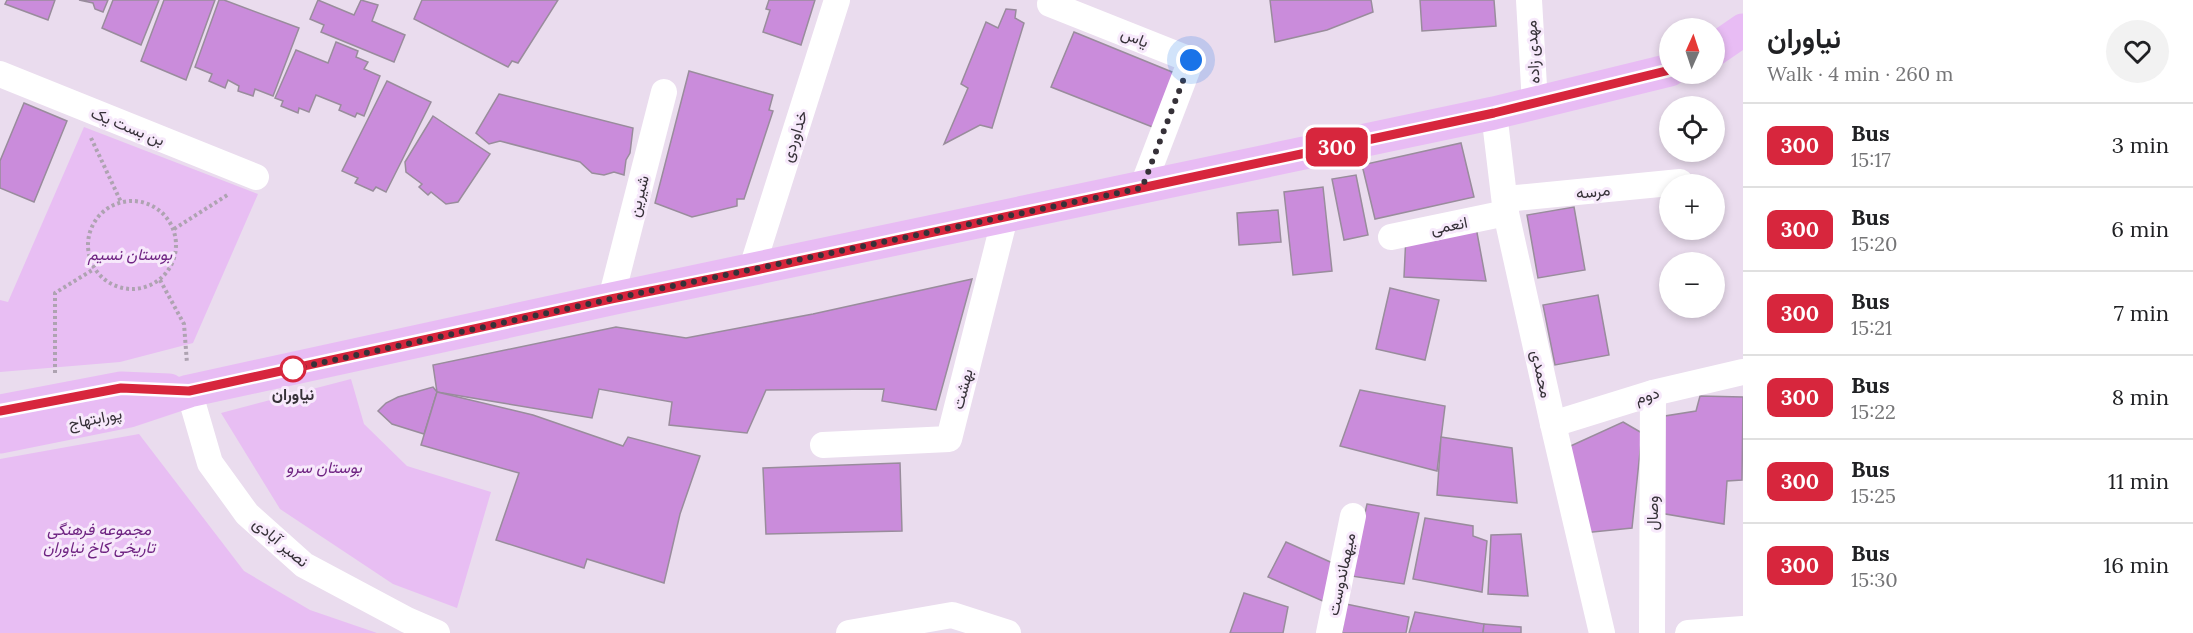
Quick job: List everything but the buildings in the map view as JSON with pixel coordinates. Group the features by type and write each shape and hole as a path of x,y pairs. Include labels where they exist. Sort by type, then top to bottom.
{"main road":[{"path":"1725,42 1743,30"},
{"name":"پورابتهاج","path":"0,437 129,411 189,391 611,299 1494,113 1659,73"},
{"name":"پورابتهاج","path":"0,411 121,388 189,391"}],"street":[{"name":"خداوردی","path":"751,271 837,0"},
{"name":"مهدی زاده","path":"1529,0 1535,104"},
{"name":"یاس","path":"1050,4 1191,60 1142,188"},
{"name":"بن بست یک","path":"0,74 256,177"},
{"name":"شیرین","path":"611,299 664,92"},
{"name":"محمدی","path":"1494,113 1506,206 1553,424 1602,633"},
{"name":"مرسه","path":"1506,206 1659,185"},
{"name":"انعمی","path":"1391,237 1506,206"},
{"name":"بهشت","path":"823,445 950,439 1005,217"},
{"name":"دوم","path":"1553,424 1653,393 1743,372"},
{"name":"نصیر آبادی","path":"189,391 210,463 247,514 304,565 407,620 437,633"},
{"name":"وصال","path":"1652,633 1653,393"},
{"name":"میهماندوست","path":"1329,633 1353,516"},
{"path":"849,633 952,615 1008,633"},
{"path":"1688,633 1743,629"}],"path":[{"path":"75,104 121,202"},
{"path":"174,229 256,177"},
{"path":"121,202 143,202 156,207 167,216 174,229 177,243 176,257 170,270 148,287 134,290 118,288 94,269 88,255 88,239 92,225 102,212 121,202"},
{"path":"54,400 55,293 94,269"},
{"path":"160,280 184,324 189,391"}],"green space":[{"name":"بوستان نسیم","path":"84,127 258,194 193,343 120,362 0,372 0,300 8,302"},
{"name":"بوستان سرو","path":"351,379 364,424 407,466 491,492 457,608 393,584 280,509 221,413"},
{"name":"مجموعه فرهنگی تاریخی کاخ نیاوران","path":"139,434 244,571 310,610 377,633 0,633 0,459"}],"bus line":[{"name":"300","path":"0,411 121,388 189,391 611,299 1494,113 1659,73"}],"place":[{"name":"نیاوران","path":"293,369"}],"route":[{"path":"293,369 611,299 1142,188 1191,60"}]}
